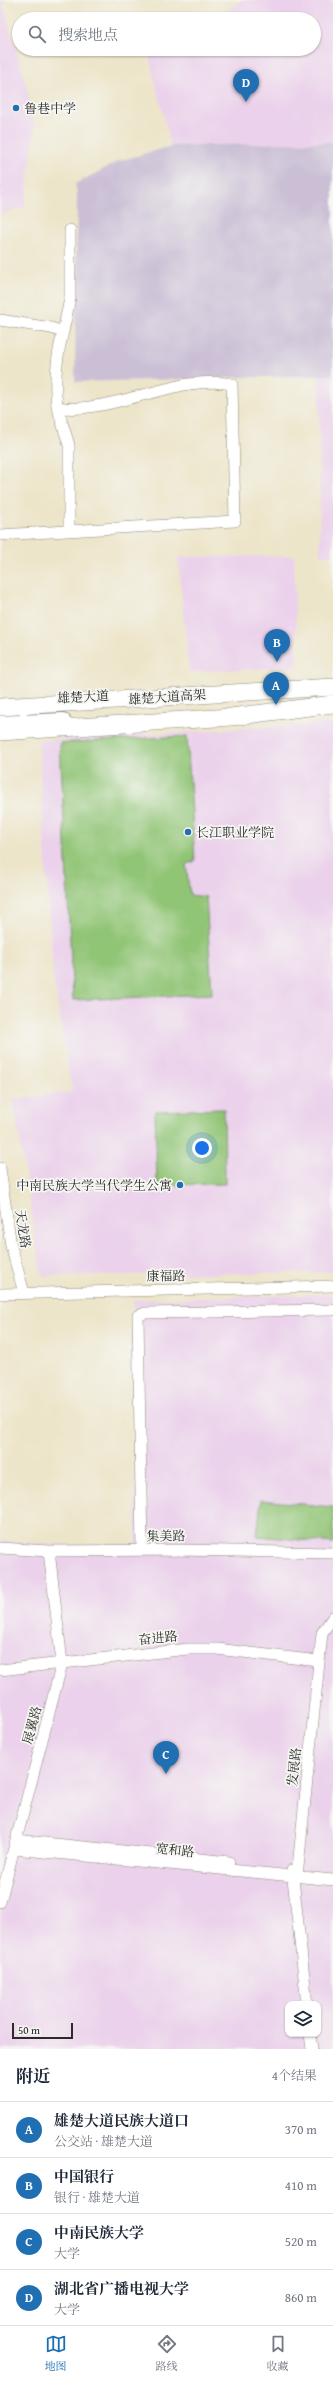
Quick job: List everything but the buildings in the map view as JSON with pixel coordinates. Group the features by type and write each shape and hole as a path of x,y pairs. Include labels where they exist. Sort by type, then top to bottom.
{"highway":[{"name":"雄楚大道高架","path":"0,707 333,687"},
{"name":"雄楚大道高架","path":"0,717 333,698"},
{"path":"0,732 188,720 333,704"}],"main road":[{"name":"雄楚大道","path":"0,702 333,680"},
{"name":"雄楚大道","path":"0,723 333,704"}],"street":[{"path":"69,531 69,445 57,406 58,349 70,298 70,230"},
{"path":"0,320 51,328 63,332"},
{"path":"0,535 235,521 232,384 220,382 189,384 110,402 65,409 57,406"},
{"name":"天龙路","path":"0,1168 11,1246 24,1293"},
{"name":"康福路","path":"0,1294 333,1286"},
{"path":"142,1551 138,1316 145,1313 333,1310"},
{"name":"集美路","path":"0,1548 49,1552 142,1551 333,1553"},
{"name":"展翼路","path":"0,1902 62,1663 49,1552"},
{"name":"发展路","path":"307,2001 295,1873 322,1633 333,1617"},
{"name":"奋进路","path":"0,1670 199,1648 319,1661"},
{"name":"宽和路","path":"15,1844 295,1873 333,1880"},
{"name":"宽和路","path":"295,1873 333,1873"},
{"path":"310,2037 312,2049"}],"shaded area":[{"name":"鲁巷中学","path":"0,0 2,0 12,35 12,56 18,56 27,88 35,127 25,207 0,214"},
{"path":"243,0 333,0 333,142 171,146 149,57 321,56 321,12 224,12"},
{"path":"333,142 333,375 75,382 77,193 75,184 119,161 171,146"},
{"path":"319,375 333,375 333,555 320,555"},
{"path":"294,556 297,667 189,672 178,557"},
{"path":"333,723 333,1272 42,1276 13,1099 72,1092 53,974 38,741"},
{"path":"333,1294 333,2049 0,2049 0,1541 68,1545 136,1544 133,1300"}],"green space":[{"path":"187,736 195,861 186,864 190,895 206,897 212,994 73,1000 60,743"},
{"path":"224,1109 225,1184 157,1185 155,1111"},
{"path":"261,1500 333,1507 333,1543 257,1536"}],"place":[{"name":"湖北省广播电视大学","path":"246,102"},
{"name":"鲁巷中学","path":"16,108"},
{"name":"中国银行","path":"277,662"},
{"name":"雄楚大道民族大道口","path":"276,705"},
{"name":"长江职业学院","path":"188,832"},
{"name":"中南民族大学当代学生公寓","path":"180,1185"},
{"name":"中南民族大学","path":"166,1774"}]}
